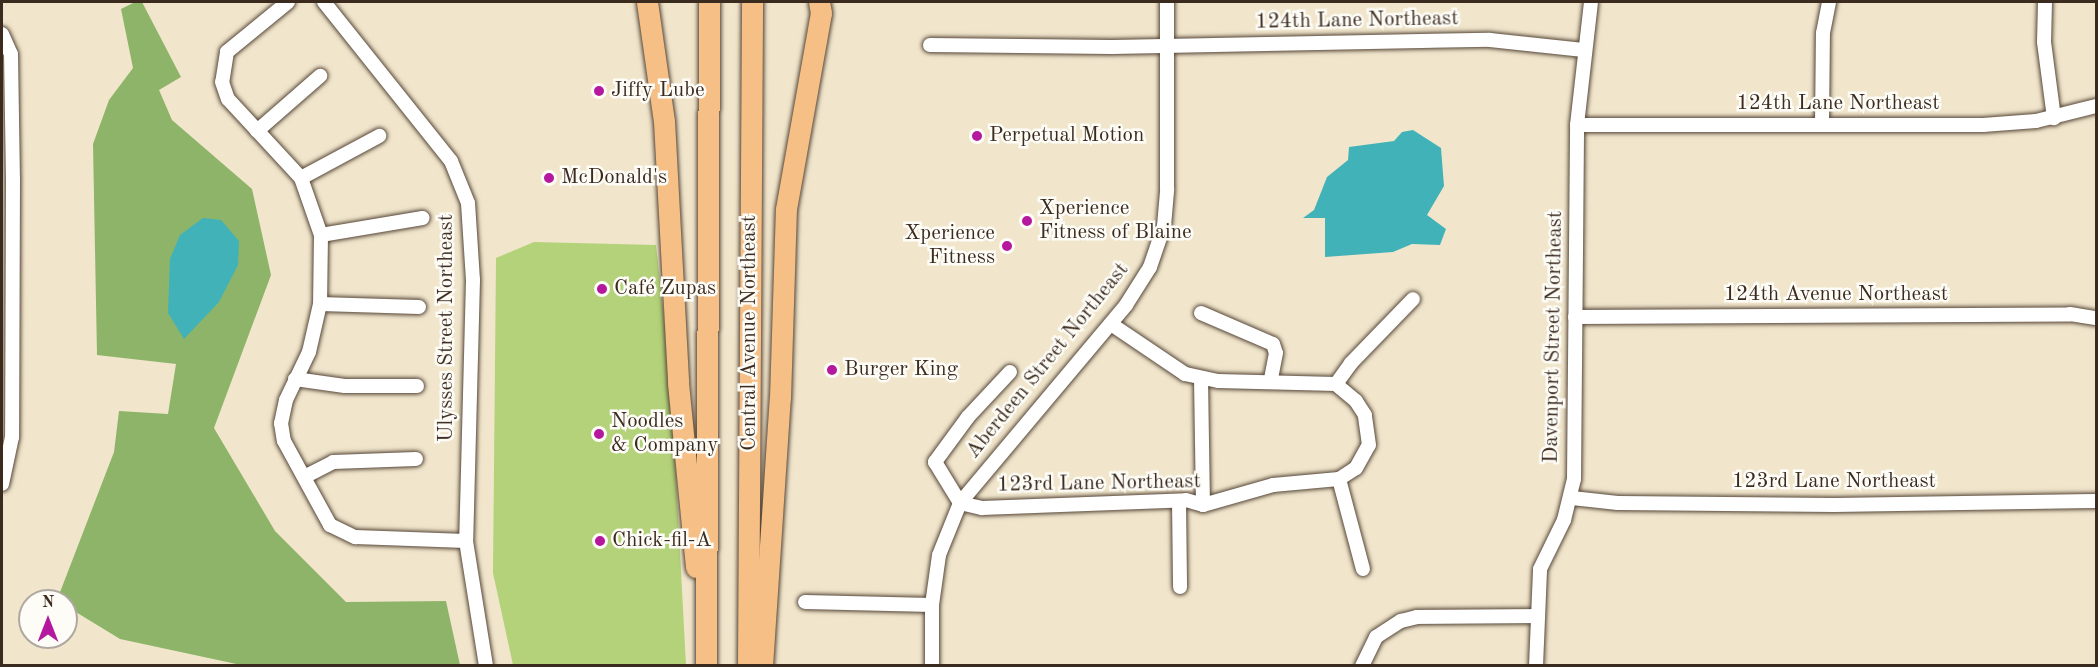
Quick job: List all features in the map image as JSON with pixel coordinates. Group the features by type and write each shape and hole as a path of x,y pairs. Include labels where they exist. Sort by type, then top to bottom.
{"highway":[{"path":"637,2 656,65"},
{"path":"647,2 664,121 676,349 692,539 706,642"},
{"name":"Central Avenue Northeast","path":"706,666 709,2"},
{"name":"Central Avenue Northeast","path":"748,666 752,2"},
{"path":"762,666 781,387 786,209 822,5"}],"street":[{"path":"288,2 270,7 227,52 223,76 228,99 301,178 321,235 320,304 309,352 296,380 281,423 284,441 306,476 330,525 355,537 466,541"},
{"name":"Ulysses Street Northeast","path":"324,2 451,160 468,203 472,280 466,541 486,666"},
{"name":"Aberdeen Street Northeast","path":"932,666 932,605 939,555 960,503 1111,324 1150,267 1164,226 1167,2"},
{"path":"1821,124 1823,33 1830,2"},
{"path":"2045,2 2044,42 2054,118"},
{"name":"Davenport Street Northeast","path":"1536,666 1536,616 1540,569 1572,498 1578,125 1583,50 1592,3"},
{"path":"2,34 11,54 7,179 12,437 2,484"},
{"name":"124th Lane Northeast","path":"930,45 1168,46 1490,40 1583,50"},
{"path":"257,131 320,76"},
{"name":"124th Lane Northeast","path":"1578,125 1983,125 2054,118 2097,106"},
{"path":"301,178 379,136"},
{"path":"321,235 423,218"},
{"path":"1336,384 1346,369 1413,299"},
{"path":"320,304 419,307"},
{"path":"1201,313 1273,344 1276,353 1271,380"},
{"name":"124th Avenue Northeast","path":"1575,317 2070,314 2097,318"},
{"path":"1111,324 1172,367 1201,378 1336,384 1356,401 1369,426 1369,445 1356,468 1339,479 1363,569"},
{"path":"960,503 935,462 968,417 1010,372"},
{"path":"1201,378 1203,506"},
{"path":"296,380 345,386 417,386"},
{"path":"306,476 333,462 416,459"},
{"name":"123rd Lane Northeast","path":"960,503 982,508 1179,501 1203,506 1273,485 1339,479"},
{"name":"123rd Lane Northeast","path":"1572,498 1618,503 2097,501"},
{"path":"1179,501 1180,587"},
{"path":"805,602 932,605"},
{"path":"1362,666 1376,637 1401,621 1417,617 1536,616"}],"green space":[{"path":"135,2 142,2 181,77 159,90 172,120 252,189 271,275 214,428 275,531 346,602 446,601 460,665 241,665 120,639 78,613 78,589 61,589 114,452 119,411 168,414 176,364 97,355 93,144 109,100 133,68 121,9"},
{"path":"534,242 656,245 671,382 686,665 513,665 493,573 496,258"}],"water":[{"path":"1413,130 1441,148 1444,186 1427,215 1446,229 1440,245 1412,244 1393,252 1325,257 1325,218 1303,218 1314,210 1327,177 1348,160 1349,147 1394,141 1402,132"},
{"path":"203,218 221,220 239,241 238,265 219,302 184,339 168,313 170,259 180,235"}],"place":[{"name":"Jiffy Lube","path":"599,91"},
{"name":"Perpetual Motion","path":"977,136"},
{"name":"McDonald's","path":"549,178"},
{"name":"Xperience Fitness of Blaine","path":"1027,221"},
{"name":"Xperience Fitness","path":"1007,246"},
{"name":"Café Zupas","path":"602,289"},
{"name":"Burger King","path":"832,370"},
{"name":"Noodles & Company","path":"599,434"},
{"name":"Chick-fil-A","path":"600,541"}]}
